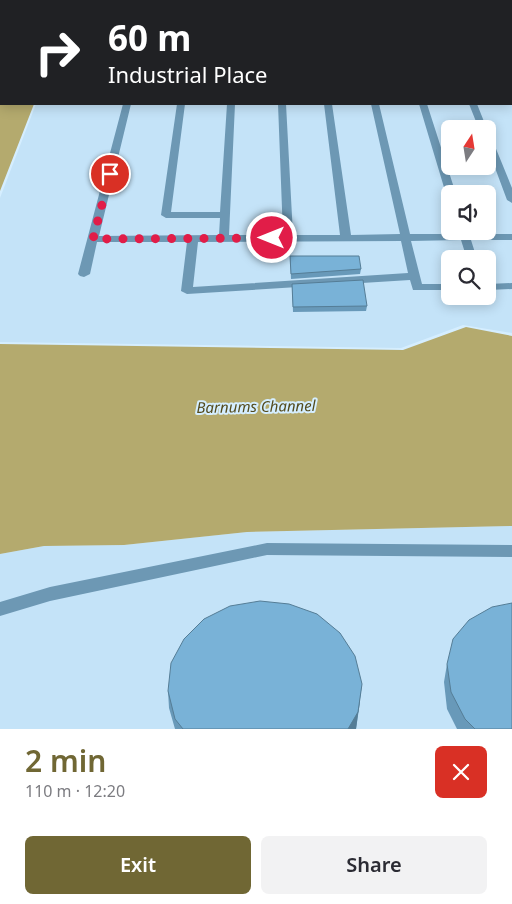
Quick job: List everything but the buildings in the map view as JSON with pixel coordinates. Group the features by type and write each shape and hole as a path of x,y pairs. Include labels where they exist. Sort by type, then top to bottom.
{"street":[{"path":"84,274 127,105"},
{"path":"181,105 166,214 226,215"},
{"path":"224,238 231,105"},
{"path":"282,105 288,238"},
{"path":"328,105 346,238"},
{"path":"375,105 416,288 441,288"},
{"path":"422,105 448,185"},
{"path":"473,105 479,120"},
{"path":"496,159 512,200"},
{"path":"93,239 404,238 441,236"},
{"path":"496,236 512,237"},
{"path":"193,238 187,291 414,276"},
{"path":"496,287 512,286"},
{"path":"0,609 50,594 267,550 512,551"}],"shaded area":[{"path":"36,105 512,105 512,333 463,325 401,348 0,342 0,198"},
{"path":"512,526 512,729 0,729 0,554 44,546 124,545 247,532"}],"water":[{"path":"0,105 34,105 0,191"},
{"name":"Barnums Channel","path":"466,327 512,336 512,526 247,532 124,545 44,546 0,554 0,344 403,350"}],"route":[{"path":"110,174 93,239 272,238"}]}
